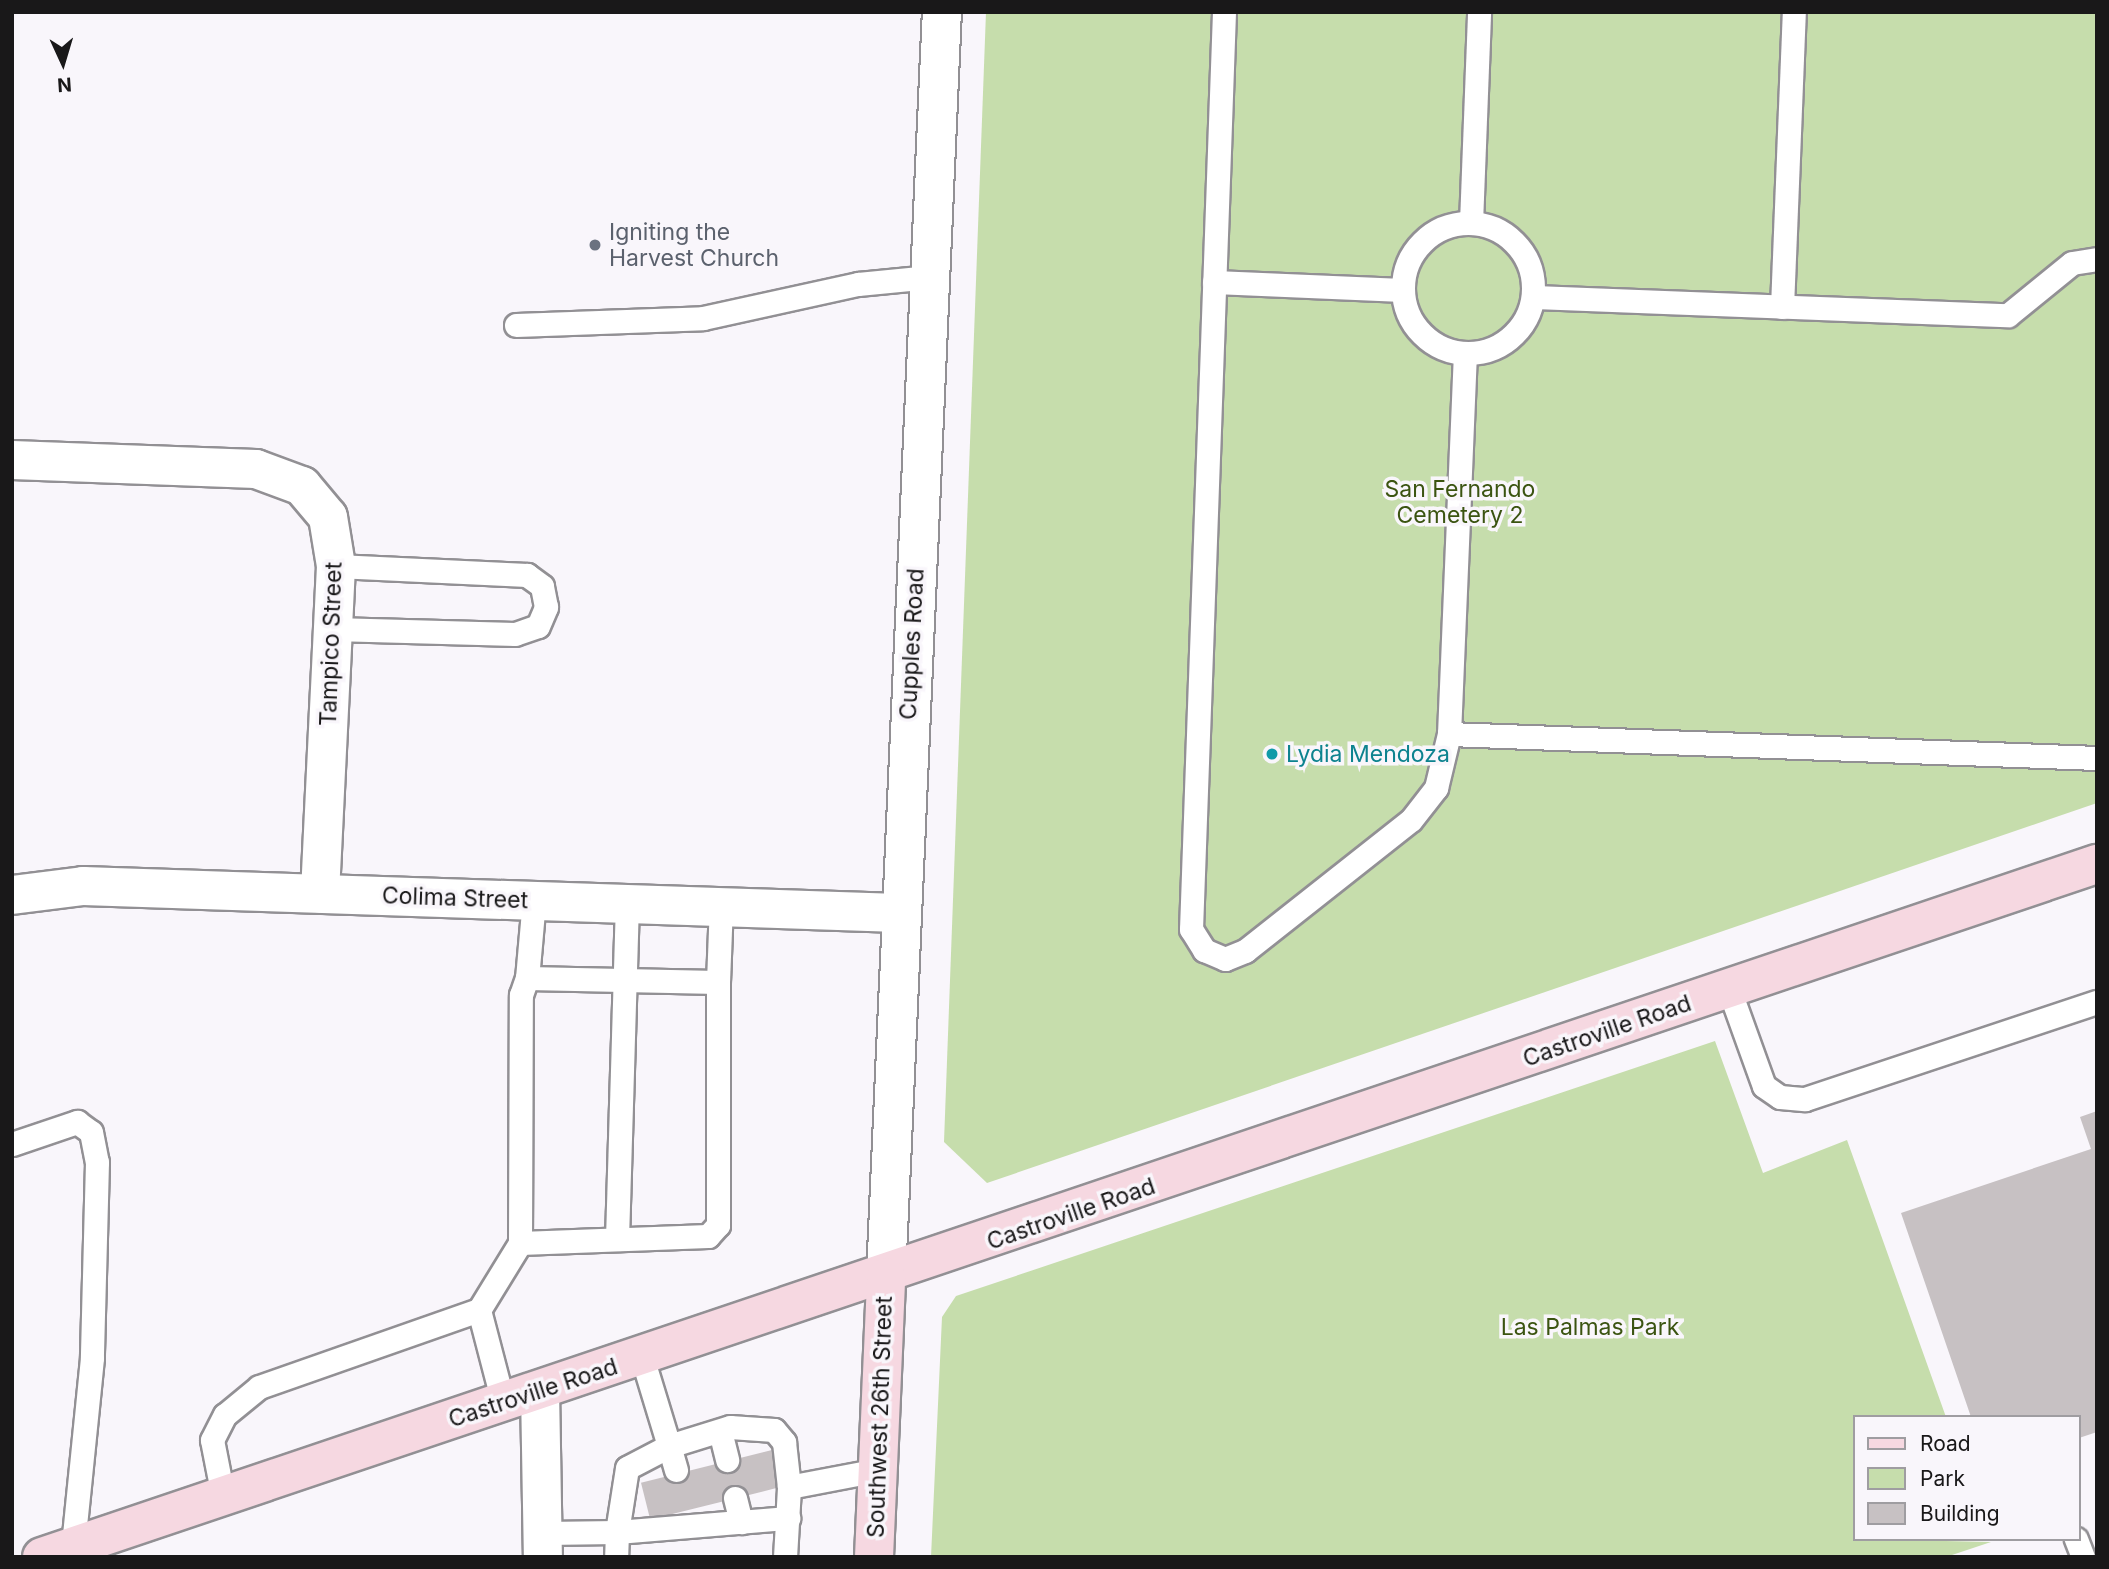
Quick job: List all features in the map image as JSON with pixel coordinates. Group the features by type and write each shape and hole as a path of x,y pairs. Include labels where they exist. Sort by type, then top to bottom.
{"main road":[{"name":"Castroville Road","path":"57,1552 886,1277 2097,864"},
{"name":"Southwest 26th Street","path":"874,1557 886,1277"}],"street":[{"name":"Cupples Road","path":"886,1277 899,913 942,12"},
{"name":"Tampico Street","path":"12,460 256,469 302,486 328,517 336,566 320,894"},
{"name":"Colima Street","path":"14,889 83,886 721,904 899,913"},
{"path":"540,1390 544,1545"}],"lane":[{"path":"1224,12 1191,929 1204,950 1225,959 1245,951 1411,820 1436,788 1449,734 1465,353"},
{"path":"1471,223 1479,12"},
{"path":"1782,307 1794,12"},
{"path":"1471,223 1492,227 1518,247 1532,275 1533,297 1510,339 1465,353 1421,334 1402,290 1405,269 1422,242 1450,225 1471,223"},
{"path":"1533,297 2008,315 2072,263 2097,259"},
{"path":"516,325 703,318 858,284 930,276"},
{"path":"1214,282 1402,290"},
{"path":"333,629 515,634 538,626 546,607 542,586 527,575 336,566"},
{"path":"1449,734 2097,758"},
{"path":"223,1496 212,1440 225,1415 259,1387 479,1310 520,1243 521,995 527,978 534,900"},
{"path":"617,1239 623,981 628,902"},
{"path":"520,1243 708,1236 718,1226 721,904"},
{"path":"527,978 719,982"},
{"path":"1729,989 1764,1086 1780,1097 1804,1099 2097,1002"},
{"path":"12,1144 77,1122 91,1132 97,1162 92,1358 57,1552"},
{"path":"479,1310 503,1402"},
{"path":"642,1357 676,1470"},
{"path":"616,1557 627,1468 670,1446 720,1431 752,1425 775,1430 784,1441 789,1487 785,1557"},
{"path":"720,1431 727,1460"},
{"path":"789,1487 878,1470"},
{"path":"735,1498 740,1522"},
{"path":"544,1545 687,1518 740,1522 789,1518"}],"green space":[{"name":"San Fernando Cemetery 2","path":"986,12 2097,12 2097,803 987,1183 944,1142"},
{"name":"Las Palmas Park","path":"1715,1041 1763,1173 1847,1140 1945,1415 1854,1415 1854,1541 1991,1542 1946,1557 931,1557 942,1317 956,1296"}],"building":[{"path":"2097,1111 2097,1432 2081,1437 2081,1415 1970,1415 1901,1213 2091,1149 2080,1117"},
{"path":"772,1450 781,1487 650,1520 641,1483"}],"place":[{"name":"Igniting the Harvest Church","path":"595,245"},
{"name":"Lydia Mendoza","path":"1272,754"}]}
